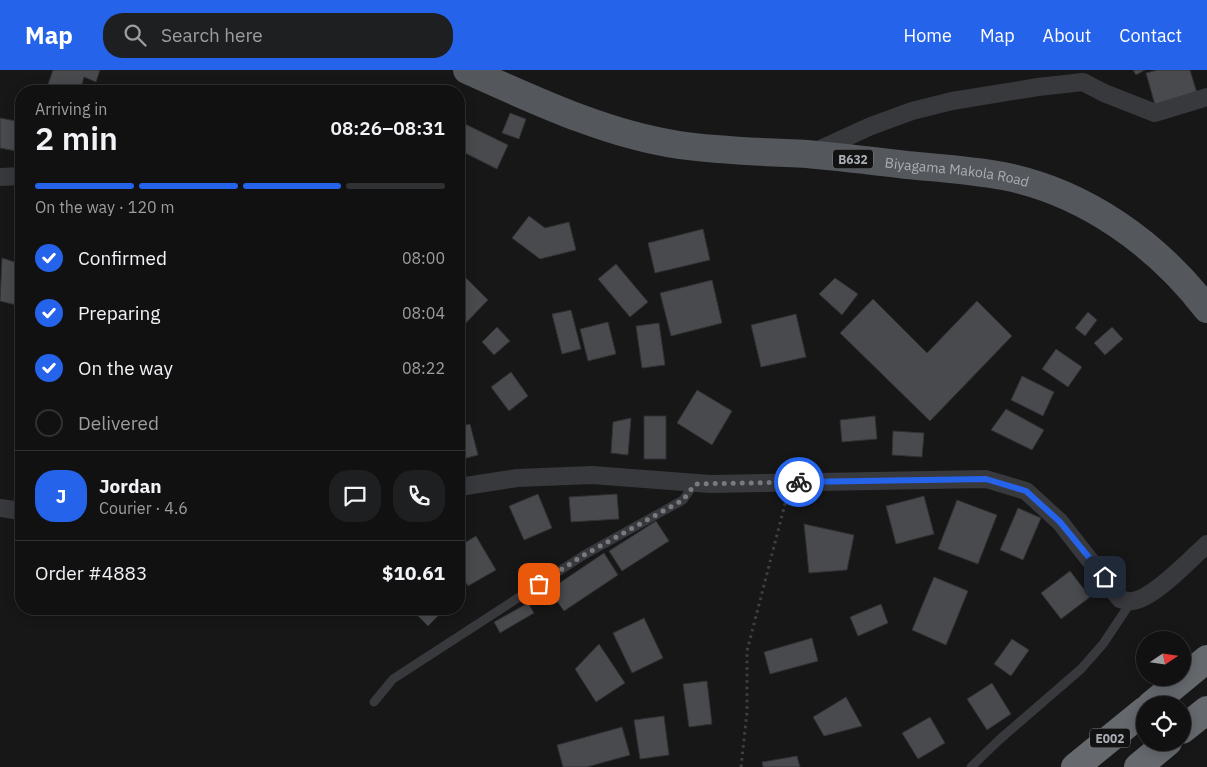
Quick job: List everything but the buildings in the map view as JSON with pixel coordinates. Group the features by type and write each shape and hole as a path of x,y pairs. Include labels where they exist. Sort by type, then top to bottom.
{"highway":[{"path":"1162,696 1207,659"},
{"path":"1191,723 1207,710"},
{"name":"E002","path":"1075,767 1136,717"},
{"name":"E002","path":"1138,767 1157,751"}],"main road":[{"name":"Biyagama Makola Road","path":"467,70 554,107 636,137 722,150 808,154 1003,176 1053,191 1104,216 1138,238 1171,267 1207,309"}],"street":[{"path":"808,154 871,126 912,111 952,101 1038,87 1083,82 1104,93 1155,112 1207,97"},
{"path":"0,177 15,176"},
{"path":"465,487 518,478 592,475 695,484 986,479 1026,491 1060,522 1120,599 1131,602 1140,600 1170,579 1207,544"},
{"path":"0,508 15,510"}],"lane":[{"path":"374,702 393,679 584,555 683,500 695,484"},
{"path":"971,767 1080,669 1102,644 1131,602"}],"path":[{"path":"741,767 747,712 747,651 789,492"}],"way so far":[{"path":"539,584 584,555 683,500 695,484 799,482"}],"route":[{"path":"799,482 986,479 1026,491 1060,522 1105,577"}]}
